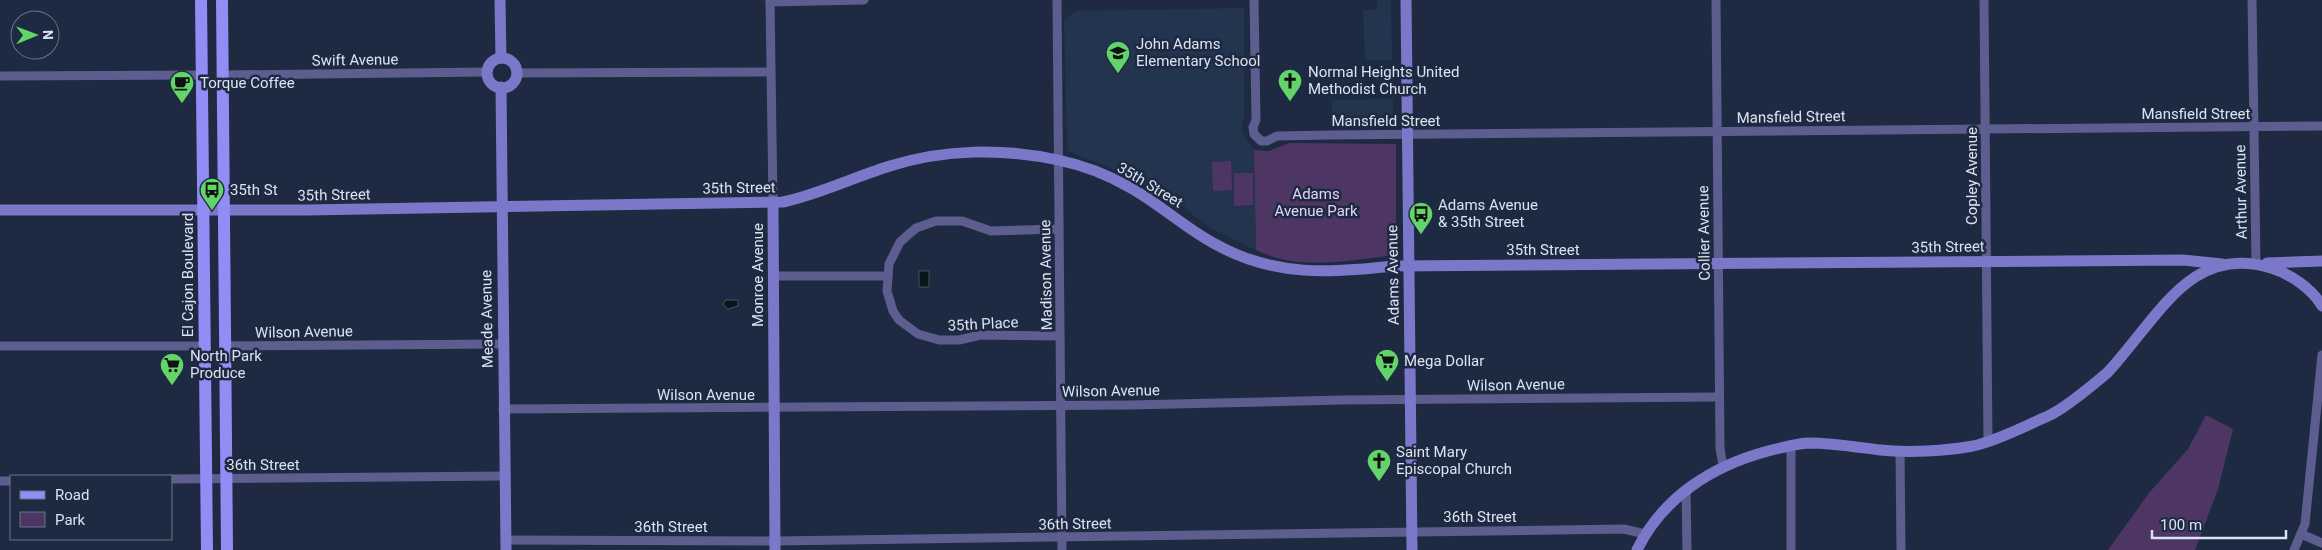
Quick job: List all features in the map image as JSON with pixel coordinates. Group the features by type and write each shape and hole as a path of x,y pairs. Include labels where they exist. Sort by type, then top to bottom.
{"main road":[{"name":"El Cajon Boulevard","path":"201,0 207,550"},
{"path":"222,0 227,550"},
{"path":"500,0 501,58"},
{"name":"Adams Avenue","path":"1406,0 1412,550"},
{"path":"501,58 512,61 516,74 512,83 501,87 491,83 487,72 493,61 501,58"},
{"name":"Meade Avenue","path":"501,87 502,344 506,545"},
{"name":"35th Street","path":"0,210 204,211 773,203 818,193 873,171 928,157 970,152 997,152 1058,160 1099,173 1129,187 1218,246 1263,264 1291,270 1339,272 1408,266 1986,261 2183,260 2222,264"},
{"name":"Monroe Avenue","path":"773,203 775,546"},
{"path":"1636,550 1645,534 1662,512 1708,473 1723,466 1792,445 1837,444 1900,451 1973,446 1988,441 2052,414 2108,372 2177,290 2198,274 2222,264 2322,261"},
{"path":"2256,263 2280,270 2297,280 2322,306"}],"street":[{"path":"770,1 864,0"},
{"name":"Madison Avenue","path":"1056,0 1062,550"},
{"name":"Mansfield Street","path":"1254,0 1256,120 1253,127 1254,134 1261,141 1277,136 2322,126"},
{"name":"Collier Avenue","path":"1716,0 1720,448 1723,466"},
{"name":"Copley Avenue","path":"1984,0 1988,441"},
{"name":"Arthur Avenue","path":"2252,0 2256,263"},
{"name":"Monroe Avenue","path":"770,1 773,203"},
{"name":"Swift Avenue","path":"223,75 487,72"},
{"path":"516,74 771,72"},
{"path":"0,76 202,75"},
{"name":"35th Place","path":"1059,229 991,230 962,220 936,221 916,228 900,242 889,264 888,291 893,311 899,320 918,334 939,340 959,340 981,335 1060,336"},
{"path":"773,276 888,276"},
{"name":"Wilson Avenue","path":"225,346 502,344"},
{"path":"0,346 205,346"},
{"path":"2294,550 2304,524 2322,355"},
{"name":"Wilson Avenue","path":"503,409 1061,406 1720,396"},
{"path":"1791,550 1792,445"},
{"path":"1900,451 1901,550"},
{"name":"36th Street","path":"172,479 505,476"},
{"path":"1686,490 1687,550"},
{"name":"36th Street","path":"506,545 775,546 1412,531 1624,529 1645,534"},
{"path":"2301,534 2322,543"}],"shaded area":[{"path":"1377,0 1391,0 1392,60 1365,60 1363,10 1377,10"},
{"path":"1244,8 1244,116 1242,132 1254,150 1256,250 1211,229 1177,202 1127,175 1068,151 1067,146 1064,21 1075,11"},
{"path":"1393,99 1393,125 1390,128 1332,128 1332,100"},
{"path":"919,271 929,271 929,287 919,287"},
{"path":"726,300 738,300 738,306 728,309 723,304"}],"green space":[{"name":"Adams Avenue Park","path":"1289,143 1396,144 1396,255 1325,263 1307,263 1273,257 1256,250 1254,150 1269,151"},
{"path":"1231,161 1232,190 1213,191 1212,162"},
{"path":"1234,173 1253,173 1253,205 1234,206"},
{"path":"2206,415 2233,429 2218,489 2195,550 2108,550 2149,493 2188,449"}],"place":[{"name":"John Adams Elementary School","path":"1118,74"},
{"name":"Normal Heights United Methodist Church","path":"1290,102"},
{"name":"Torque Coffee","path":"182,104"},
{"name":"35th St","path":"212,211"},
{"name":"Adams Avenue & 35th Street","path":"1421,235"},
{"name":"Mega Dollar","path":"1387,382"},
{"name":"North Park Produce","path":"172,386"},
{"name":"Saint Mary Episcopal Church","path":"1379,482"}]}
